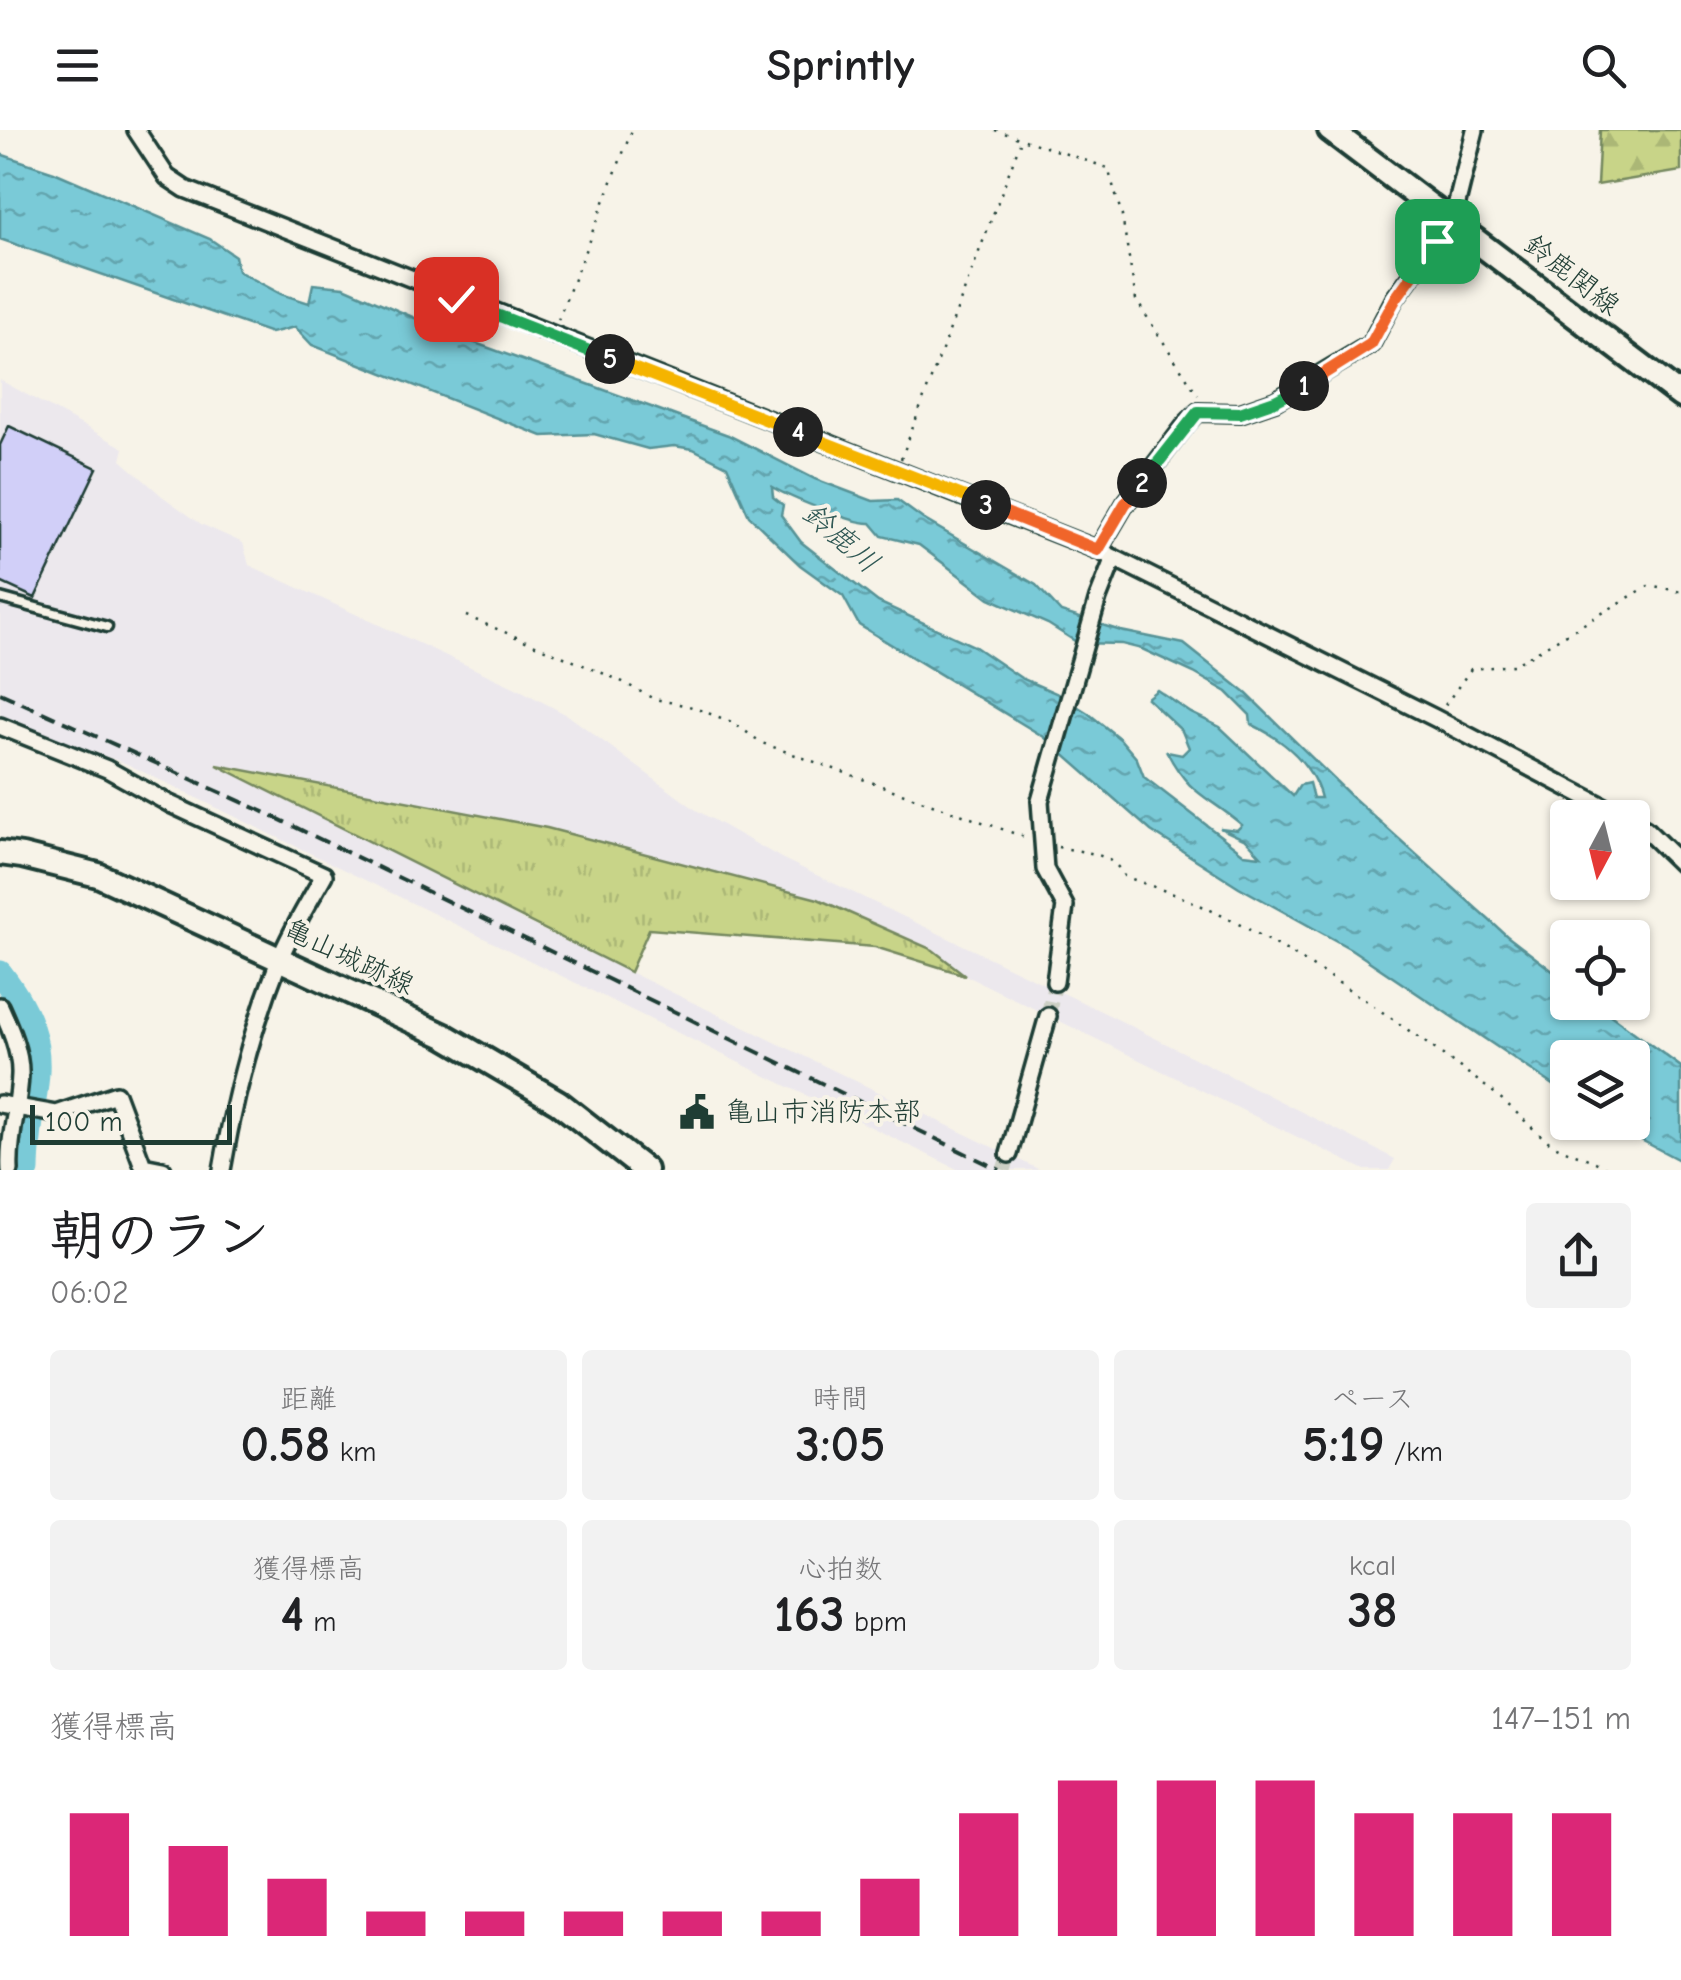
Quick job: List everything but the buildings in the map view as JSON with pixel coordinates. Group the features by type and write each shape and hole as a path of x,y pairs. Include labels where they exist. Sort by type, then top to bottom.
{"main road":[{"name":"鈴鹿関線","path":"1330,130 1681,396"},
{"name":"亀山城跡線","path":"0,854 98,875 445,1036 542,1093 645,1170"}],"street":[{"path":"136,130 167,176 185,190 1098,550 1110,566 1435,718 1592,800"},
{"path":"1098,550 1125,504 1198,412 1240,413 1275,401 1371,344 1457,203 1475,130"},
{"path":"1055,982 1065,906 1045,869 1040,801 1110,566"},
{"path":"0,726 92,762 170,804 324,875 280,958 246,1059 222,1170"},
{"path":"1650,834 1681,864"},
{"path":"0,1006 20,1074 12,1107 10,1170"},
{"path":"1008,1154 1048,1016"},
{"path":"12,1107 56,1114 116,1094 143,1166 163,1170"}],"lane":[{"path":"0,598 106,626"}],"path":[{"path":"552,337 632,130"},
{"path":"995,130 1108,168 1122,216 1136,300 1208,412"},
{"path":"897,469 1021,141"},
{"path":"1435,718 1471,669 1514,665 1650,585 1681,592"}],"shaded area":[{"path":"0,380 124,448 121,460 162,496 201,524 243,543 249,565 569,716 696,810 783,859 1111,1016 1395,1159 1389,1170 1365,1170 965,975 933,950 818,899 222,767 524,921 1040,1170 959,1170 127,764 0,718"}],"green space":[{"path":"1600,130 1681,130 1681,171 1597,185"},
{"path":"217,765 547,828 818,899 933,950 965,975 875,947 649,929 630,972"}],"water":[{"path":"0,154 54,172 210,239 235,256 238,271 281,294 309,303 313,284 344,287 456,336 728,435 815,479 873,501 897,500 1036,585 1061,612 1121,631 1184,644 1247,694 1349,794 1507,936 1550,969 1550,1020 1617,1020 1644,1040 1550,1040 1550,1083 1351,949 1239,887 1151,831 1044,737 859,625 843,596 800,565 749,516 727,466 693,449 648,449 594,434 542,436 312,345 295,327 271,333 0,239","holes":["772,487 806,503 871,523 882,536 919,545 989,598 1048,624 1078,643 1122,644 1142,649 1194,673 1227,692 1250,715 1251,724 1294,754 1311,774 1321,798 1313,798 1309,783 1300,785 1293,796 1220,727 1157,690 1147,698 1182,731 1189,748 1182,755 1167,752 1192,787 1242,825 1237,830 1220,828 1246,840 1261,856 1244,854 1144,777 1137,759 1120,739 1088,713 1021,678 974,646 878,602 801,542 781,515 783,505 773,497"]},
{"path":"1650,1044 1681,1067 1681,1161 1641,1140 1650,1140"}],"waterway":[{"path":"0,973 31,1025 36,1048 27,1170"}],"tunnel":[{"path":"1048,1016 1055,982"},
{"path":"1004,1170 1009,1154"}],"railway":[{"path":"0,693 262,811 1000,1170"}],"place":[{"name":"亀山市消防本部","path":"697,1112"}],"route":[{"path":"456,299 1098,550 1125,504 1198,412 1240,413 1275,401 1371,344 1396,298 1437,241"}],"water label":[{"name":"鈴鹿川","path":"841,538"}]}
